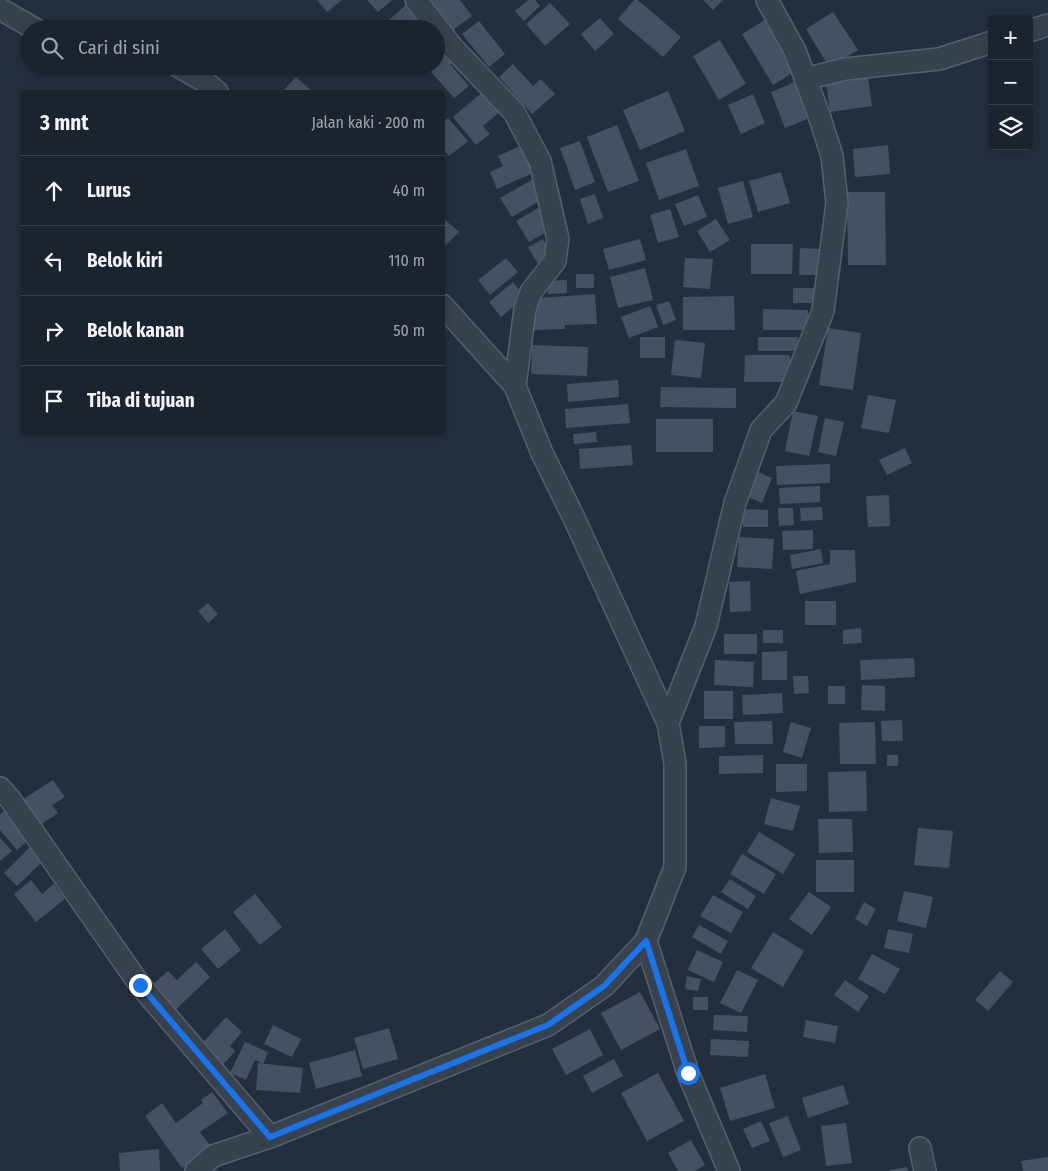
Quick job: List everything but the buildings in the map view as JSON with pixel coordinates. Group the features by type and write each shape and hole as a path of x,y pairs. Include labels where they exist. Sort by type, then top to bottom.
{"street":[{"path":"416,0 431,20"},
{"path":"668,723 706,626 735,502 761,430 786,403 822,311 837,203 832,156 806,78 796,51 766,0"},
{"path":"0,9 20,20"},
{"path":"1033,30 1048,26"},
{"path":"445,38 514,112 540,162 558,240 555,261 531,292 525,309 515,386"},
{"path":"806,78 845,68 939,59 988,43"},
{"path":"193,75 214,90"},
{"path":"196,1171 213,1156 270,1137 548,1025 604,986 646,941 675,866 675,763 668,723 542,453 515,386 445,308"},
{"path":"0,788 10,799 140,985 270,1137"},
{"path":"646,941 688,1073 729,1171"},
{"path":"920,1148 924,1171"}],"route":[{"path":"140,985 270,1137 548,1025 604,986 646,941 688,1073"}]}
